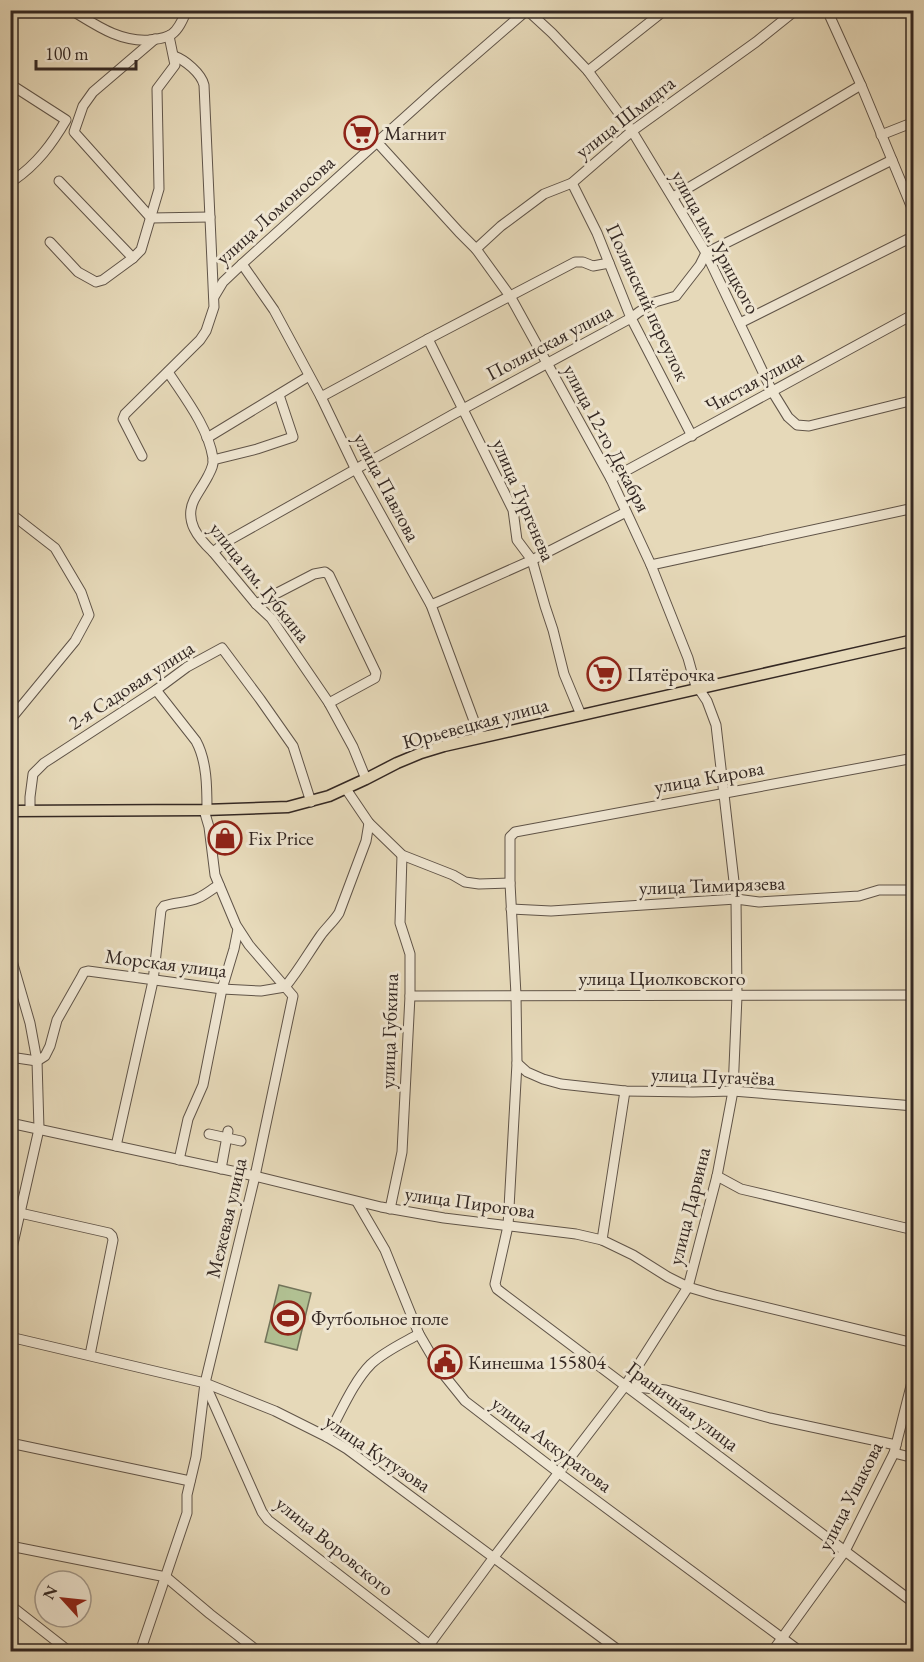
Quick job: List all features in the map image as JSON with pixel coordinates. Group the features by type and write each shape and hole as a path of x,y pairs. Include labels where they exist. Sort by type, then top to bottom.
{"main road":[{"name":"Юрьевецкая улица","path":"10,810 206,810 279,808 311,802 346,789 421,753 480,737 914,640"}],"street":[{"path":"71,10 110,33 142,40 169,36 175,31 187,10"},
{"name":"улица им. Урицкого","path":"527,10 588,71 632,131 705,253 772,391 788,417 797,424 809,426 914,400"},
{"name":"улица Ломоносова","path":"214,297 223,282 242,264 527,10"},
{"path":"588,71 665,10"},
{"name":"улица Шмидта","path":"476,249 501,226 544,194 572,183 632,131 756,42 796,10"},
{"path":"827,10 914,213"},
{"path":"910,10 914,18"},
{"path":"50,242 78,273 96,282 103,280 141,250 159,189 157,89 175,65 169,36"},
{"path":"155,39 93,92 83,106 75,132 151,218 210,217"},
{"path":"142,456 123,419 125,414 200,340 206,331 214,307 204,85 202,77 183,59 174,56"},
{"path":"10,84 66,120 40,158 12,179"},
{"path":"673,198 861,85"},
{"path":"882,135 914,122"},
{"name":"улица 12-го Декабря","path":"377,142 476,249 510,296 627,512 651,566 699,689"},
{"path":"705,253 892,160"},
{"path":"59,182 133,258"},
{"name":"Полянский переулок","path":"572,183 597,233 631,318 692,436"},
{"path":"740,323 914,236"},
{"name":"Полянская улица","path":"213,552 226,542 631,318 655,302 676,296 700,265 705,253"},
{"path":"321,398 575,262 593,266 609,263"},
{"name":"улица Павлова","path":"242,264 274,310 356,470 431,605 480,737"},
{"name":"Чистая улица","path":"611,479 914,314"},
{"name":"улица Тургенева","path":"428,339 513,510 517,540 532,560 564,674 581,715"},
{"path":"168,372 188,402 207,438 213,460 293,437 279,394"},
{"path":"207,438 309,376"},
{"name":"улица им. Губкина","path":"213,460 210,472 193,502 190,515 191,524 197,535 256,604 271,618 329,703 353,747 366,779"},
{"path":"651,566 914,508"},
{"path":"431,605 532,560 627,512"},
{"path":"10,513 55,548 81,592 90,615 75,641 10,720"},
{"path":"256,604 314,574 325,572 329,575 376,673 375,678 329,703"},
{"name":"2-я Садовая улица","path":"30,810 33,774 44,763 156,690 187,667 222,648 293,746 311,802"},
{"name":"улица Дарвина","path":"427,1648 625,1386 688,1287 717,1176 733,1091 737,996 736,899 716,724 707,701 699,689"},
{"path":"156,690 201,750 215,875 238,929 285,987 322,933 333,923 339,913 366,841 369,823"},
{"name":"улица Кирова","path":"510,883 510,837 526,829 914,758"},
{"path":"346,789 369,823 402,855 465,882 510,883 517,1063"},
{"name":"улица Губкина","path":"390,1209 402,1152 410,996 410,954 400,922 402,855"},
{"path":"116,1146 153,981 161,910 164,906 198,898 219,885"},
{"name":"улица Тимирязева","path":"511,909 551,911 736,899 759,902 859,896 879,890 914,890"},
{"path":"179,1160 188,1119 199,1095 206,1070 222,989 238,929"},
{"path":"10,954 30,1023 37,1061 39,1129 10,1257"},
{"name":"Морская улица","path":"37,1061 45,1056 57,1020 84,972 222,989 261,991 285,987"},
{"name":"Межевая улица","path":"140,1652 187,1514 187,1495 194,1470 205,1383 255,1176 293,996 285,987"},
{"name":"улица Циолковского","path":"410,996 914,995"},
{"path":"10,1057 37,1061"},
{"name":"улица Пугачёва","path":"517,1063 527,1072 561,1084 625,1091 733,1091 914,1106"},
{"name":"Граничная улица","path":"517,1063 508,1226 496,1287 914,1603"},
{"path":"602,1240 625,1091"},
{"name":"улица Пирогова","path":"10,1123 255,1176 390,1209 576,1234 602,1240 688,1287 914,1343"},
{"path":"209,1134 227,1135 241,1141"},
{"path":"221,1169 227,1135"},
{"path":"717,1176 741,1189 914,1230"},
{"name":"улица Аккуратова","path":"357,1202 385,1250 419,1334 440,1370 465,1401 801,1652"},
{"path":"20,1213 109,1233 112,1236 90,1355"},
{"path":"327,1437 356,1383 370,1365 390,1349 419,1334"},
{"name":"улица Кутузова","path":"10,1337 205,1383 275,1412 327,1437 621,1652"},
{"name":"улица Ушакова","path":"772,1652 845,1551 895,1449 914,1374"},
{"name":"улица Воровского","path":"205,1383 262,1512 268,1520 427,1648 439,1652"},
{"path":"625,1386 666,1390 895,1449 913,1459"},
{"path":"10,1443 190,1481"},
{"path":"10,1546 166,1577 259,1652"},
{"path":"10,1605 70,1652"}],"green space":[{"name":"Футбольное поле","path":"279,1285 311,1293 297,1350 265,1342"}],"place":[{"name":"Магнит","path":"361,133"},
{"name":"Пятёрочка","path":"604,674"},
{"name":"Fix Price","path":"225,838"},
{"name":"Футбольное поле","path":"288,1318"},
{"name":"Кинешма 155804","path":"445,1362"}]}
